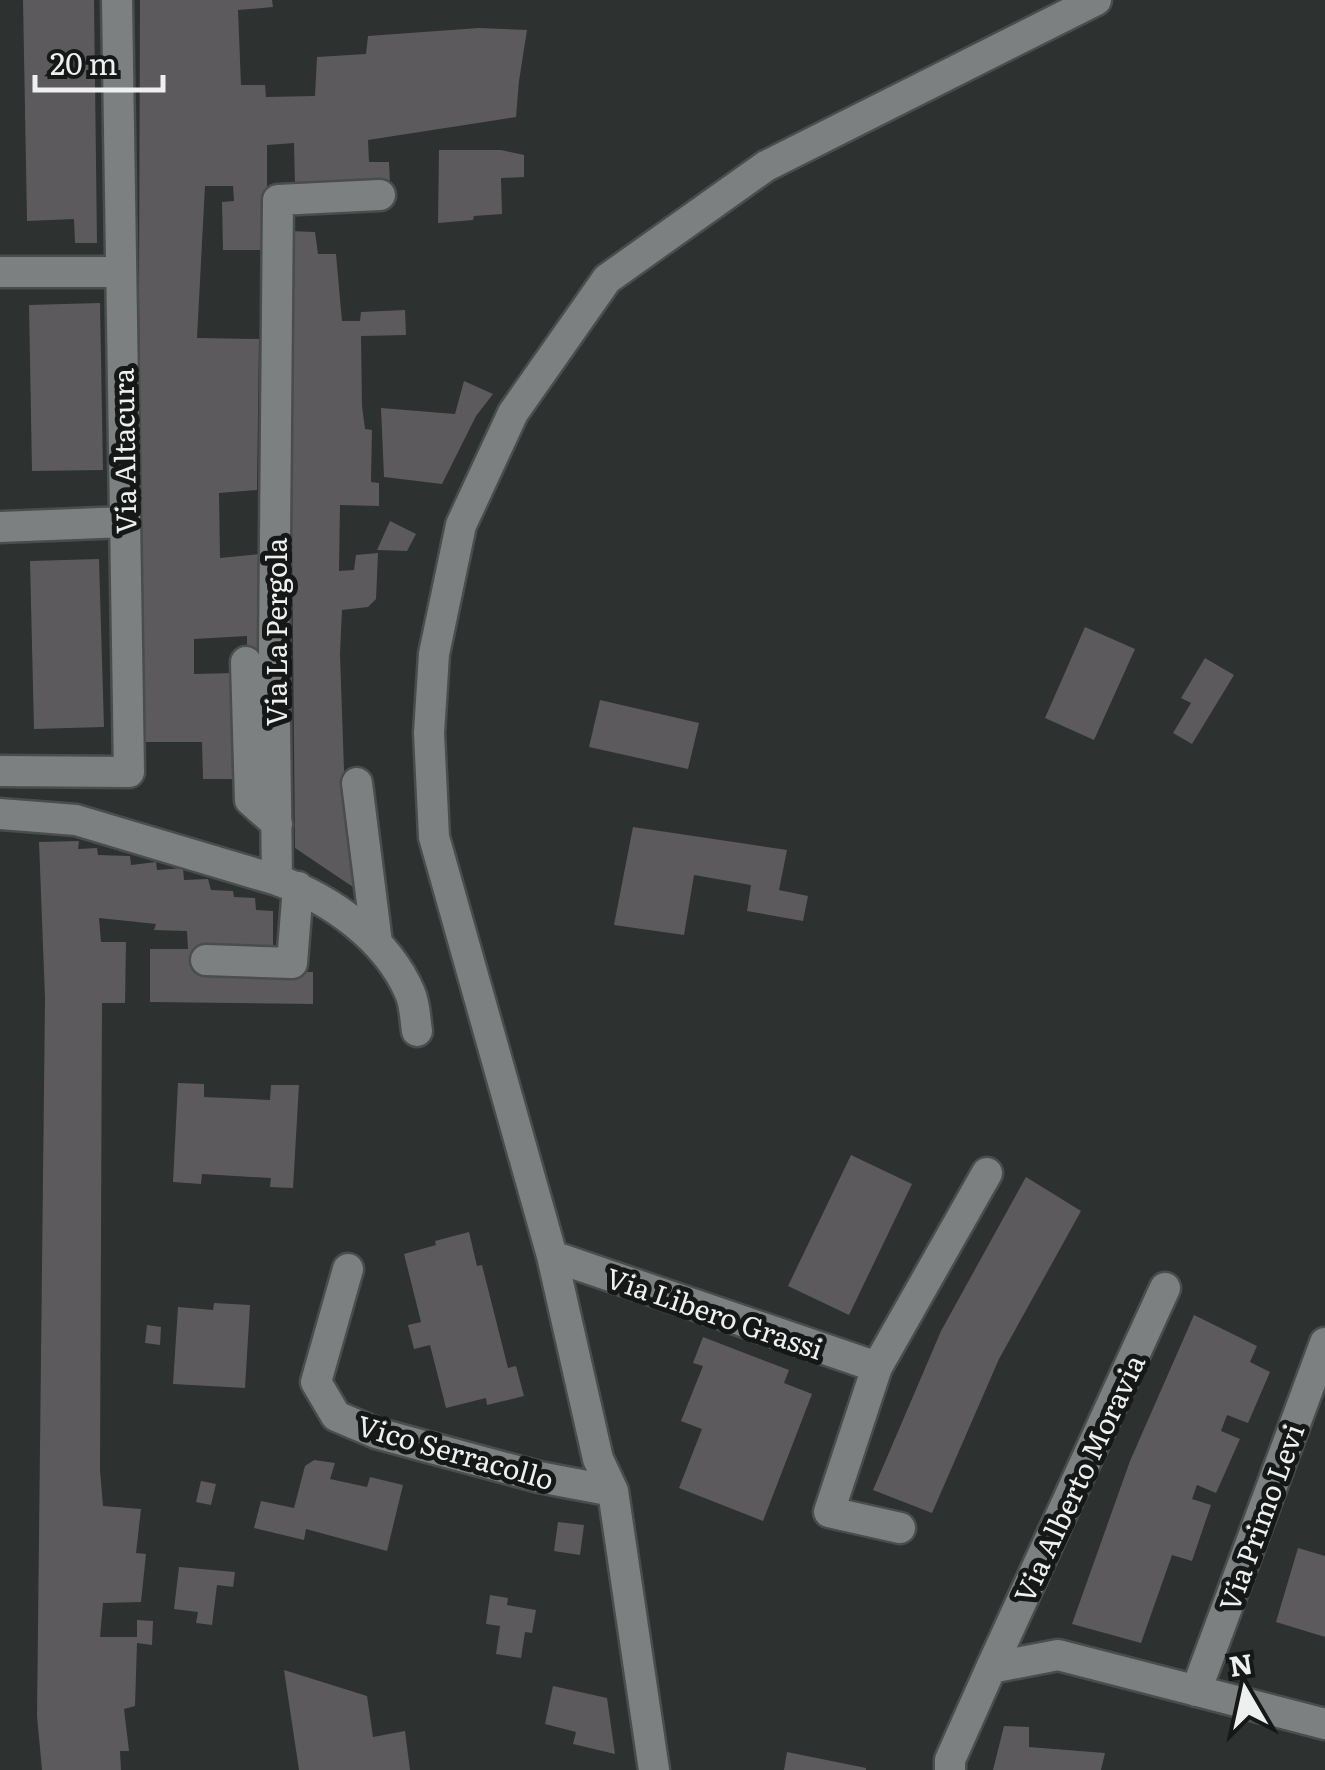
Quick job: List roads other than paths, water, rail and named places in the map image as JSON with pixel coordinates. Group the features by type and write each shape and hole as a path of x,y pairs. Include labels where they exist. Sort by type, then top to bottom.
{"street":[{"name":"Via Altacura","path":"0,771 129,772 117,0"},
{"path":"654,1770 612,1491 598,1459 552,1256 434,837 429,733 434,654 461,525 513,412 607,279 766,166 1096,0"},
{"name":"Via La Pergola","path":"206,960 292,963 288,884 276,824 278,200 380,195"},
{"path":"0,272 120,272"},
{"path":"0,527 124,522"},
{"path":"246,662 250,800 276,824"},
{"path":"357,783 377,942"},
{"path":"0,814 76,820 288,884 327,904 377,942 395,965 412,996 417,1031"},
{"path":"900,1528 830,1512 877,1368 987,1174"},
{"name":"Via Libero Grassi","path":"552,1256 877,1368"},
{"name":"Vico Serracollo","path":"348,1269 316,1382 336,1416 376,1433 612,1491"},
{"name":"Via Alberto Moravia","path":"950,1770 950,1760 991,1668 1165,1288"},
{"name":"Via Primo Levi","path":"1196,1691 1325,1342"},
{"path":"991,1668 1058,1656 1325,1724"}]}
